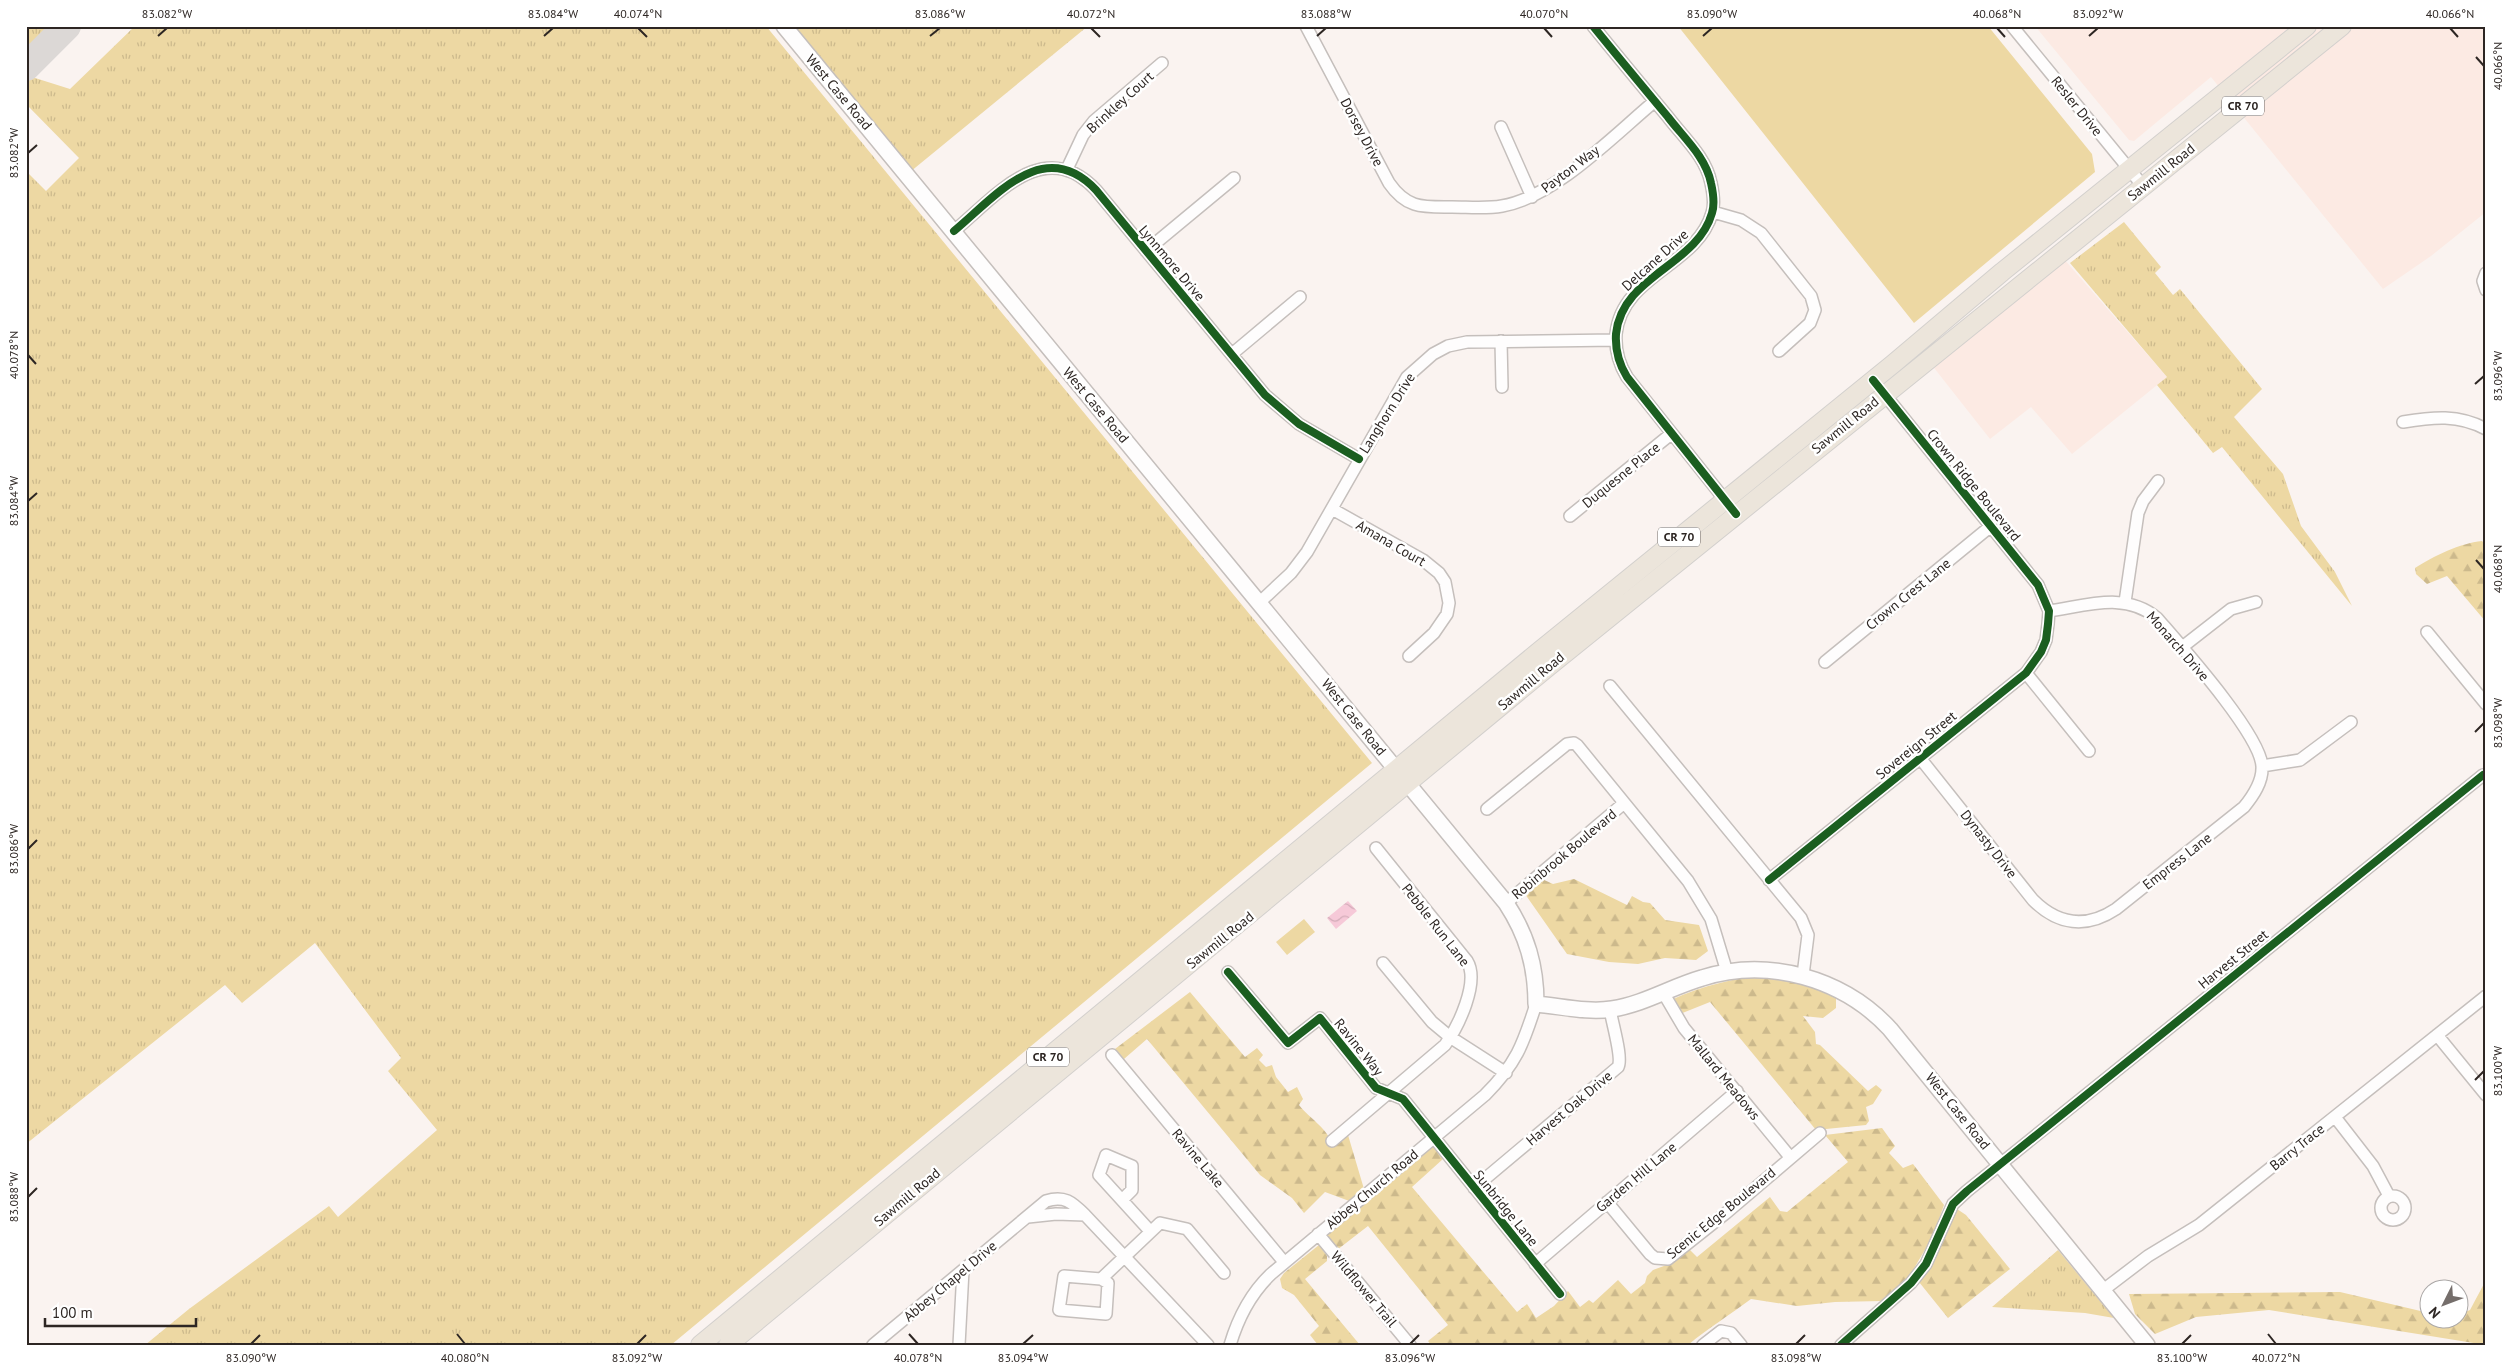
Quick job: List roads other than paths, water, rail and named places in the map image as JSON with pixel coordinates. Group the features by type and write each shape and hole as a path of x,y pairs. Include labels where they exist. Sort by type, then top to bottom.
{"main road":[{"name":"West Case Road","path":"784,26 1408,783"},
{"name":"Sawmill Road","path":"700,1345 1397,769 2129,169 2307,26"},
{"name":"Sawmill Road","path":"728,1345 1736,514 2342,26"},
{"name":"Abbey Church Road","path":"1408,783 1506,904 1527,941 1533,967 1536,1004"},
{"name":"West Case Road","path":"1536,1004 1610,1009 1648,1000 1702,978 1727,972 1764,970 1803,975 1827,984 1872,1010 2001,1164 2147,1345"}],"street":[{"name":"Dorsey Drive","path":"1306,26 1394,191 1410,203 1427,207 1442,207"},
{"path":"1593,26 1698,155 1706,168 1711,182 1713,212 1735,218 1760,233 1811,296 1814,310 1810,323 1779,351"},
{"name":"Resler Drive","path":"2012,26 2144,186"},
{"name":"Brinkley Court","path":"1067,169 1083,135 1094,121 1162,63"},
{"name":"Payton Way","path":"1442,207 1502,206 1532,197 1557,182 1655,101"},
{"path":"1501,127 1532,197"},
{"path":"954,231 1015,181 1027,174 1053,167 1067,169"},
{"name":"Lynnmore Drive","path":"1067,169 1090,184 1265,395 1283,412 1359,459"},
{"path":"1146,251 1234,178"},
{"name":"Delcane Drive","path":"1713,212 1700,235 1644,284 1627,303 1617,327 1616,340 1622,369 1671,434 1736,514"},
{"path":"2486,273 2483,281 2486,290"},
{"path":"1232,354 1300,297"},
{"path":"1502,340 1502,387"},
{"name":"Langhorn Drive","path":"1260,602 1279,586 1299,563 1332,509 1398,391 1419,364 1433,354 1457,344 1502,340 1616,340"},
{"name":"Crown Ridge Boulevard","path":"1873,380 2038,585 2048,611"},
{"path":"2403,422 2428,418 2453,418 2468,421 2486,429"},
{"name":"Duquesne Place","path":"1570,516 1671,434"},
{"path":"2125,602 2135,524 2143,501 2158,481"},
{"name":"Amana Court","path":"1332,509 1422,560 1438,573 1445,582 1449,603 1447,614 1434,633 1409,656"},
{"name":"Crown Crest Lane","path":"1825,662 1991,526"},
{"name":"Monarch Drive","path":"2048,611 2125,602 2147,610 2181,648 2250,733 2256,743 2262,766"},
{"path":"2181,648 2231,609 2256,602"},
{"name":"Sovereign Street","path":"1769,880 2026,673 2046,640 2048,611"},
{"path":"2427,632 2486,704"},
{"path":"2026,673 2090,751"},
{"path":"1610,686 1769,880 1805,927 1808,945 1803,975"},
{"path":"2262,766 2300,760 2351,722"},
{"name":"Robinbrook Boulevard","path":"1487,809 1567,744 1574,743 1688,880 1711,919 1727,972"},
{"name":"Dynasty Drive","path":"1920,758 2033,900 2047,913 2065,921"},
{"name":"Empress Lane","path":"2065,921 2086,923 2109,914 2203,841 2248,802 2259,784 2262,766"},
{"name":"Harvest Street","path":"1841,1345 1911,1283 1926,1264 1953,1204 2483,775"},
{"name":"Robinbrook Boulevard","path":"1506,904 1623,804"},
{"name":"Pebble Run Lane","path":"1332,1141 1445,1045 1457,1028 1472,974 1470,967 1376,848"},
{"path":"1383,964 1432,1022 1450,1037 1506,1073"},
{"name":"Ravine Way","path":"1228,972 1288,1043 1320,1018 1376,1088 1403,1099 1435,1137"},
{"name":"Mallard Meadows","path":"1664,994 1684,1028 1790,1158"},
{"name":"Barry Trace","path":"2102,1291 2148,1256 2199,1225 2486,996"},
{"name":"Abbey Church Road","path":"1230,1345 1236,1325 1250,1298 1264,1281 1284,1262 1484,1095 1506,1073 1521,1047 1536,1004"},
{"name":"Harvest Oak Drive","path":"1474,1188 1618,1067 1621,1057 1613,1032 1610,1009"},
{"path":"2437,1035 2486,1095"},
{"name":"Ravine Lake","path":"1112,1055 1284,1262"},
{"name":"Garden Hill Lane","path":"1535,1264 1737,1091"},
{"path":"2335,1117 2373,1166 2389,1196"},
{"name":"Scenic Edge Boulevard","path":"1607,1202 1650,1254 1655,1258 1668,1259 1726,1213 1820,1133"},
{"name":"Sunbridge Lane","path":"1435,1137 1560,1294"},
{"name":"Abbey Chapel Drive","path":"873,1345 1046,1202 1054,1199 1072,1202 1208,1345"},
{"path":"1122,1200 1150,1231"},
{"path":"1101,1279 1123,1256 1160,1223 1187,1229 1224,1273"},
{"name":"Wildflower Trail","path":"1318,1234 1410,1345"},
{"path":"959,1345 963,1270"},
{"path":"1064,1276 1101,1279 1108,1284 1106,1314 1059,1310 1064,1276"},
{"path":"1703,1345 1721,1331 1731,1333 1741,1345"}],"water":[{"path":"1348,901 1357,911 1336,929 1327,918"}]}
